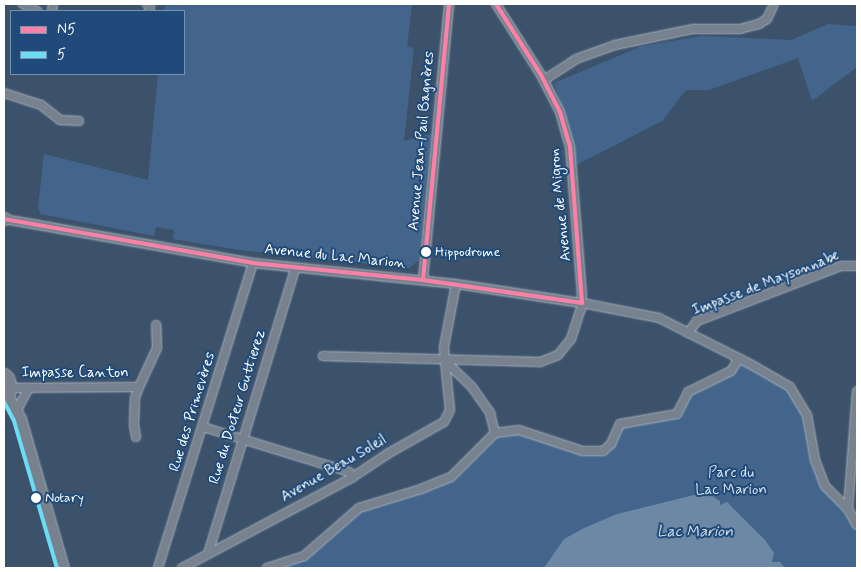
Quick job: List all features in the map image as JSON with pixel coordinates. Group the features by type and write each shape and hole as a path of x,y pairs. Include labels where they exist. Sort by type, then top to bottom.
{"street":[{"path":"23,4 35,10"},
{"name":"Avenue Jean-Paul Bagnères","path":"423,280 449,4"},
{"name":"Avenue de Migron","path":"496,4 544,80 560,112 570,147 582,303"},
{"path":"544,80 576,59 636,39 650,39 693,29 740,29 759,24 767,19 774,4"},
{"path":"4,93 41,105 60,120 79,121"},
{"name":"Avenue du Lac Marion","path":"4,219 252,263 295,269 352,272 456,284 582,303 659,318 782,381 797,396 807,415 819,474 825,486 848,509 857,525"},
{"name":"Rue des Primevères","path":"158,568 252,263"},
{"name":"Impasse de Maysonnabe","path":"688,333 697,321 841,266 857,266"},
{"name":"Rue du Docteur Guttierez","path":"208,554 295,269"},
{"name":"Avenue Beau Soleil","path":"182,568 353,477 389,453 444,422 450,410 444,347 456,284"},
{"path":"323,356 549,361 566,348 571,339 582,303"},
{"name":"Impasse Canton","path":"136,438 134,425 135,398 157,348 156,325"},
{"path":"267,568 304,556 359,508 421,489 451,477 495,433 519,430 583,451 602,451 610,444 620,424 677,414 688,392 731,371 739,358"},
{"path":"445,360 472,387 490,412 495,433"},
{"path":"4,374 8,378 8,395 17,410 63,568"},
{"name":"Impasse Canton","path":"8,395 28,389 139,388"},
{"path":"17,410 28,389"},
{"path":"848,509 857,391"},
{"path":"203,427 349,472 353,477"}],"green space":[{"path":"165,4 412,4 407,47 414,48 404,141 431,134 419,260 409,268 239,250 173,239 174,230 156,227 154,236 41,214 38,208 44,154 148,180 158,75 185,75 185,10 164,10"},
{"path":"828,24 857,26 857,67 812,101 798,58 709,90 686,90 662,121 576,165 570,131 554,83 642,46 702,36 791,40"},
{"name":"Parc du Lac Marion","path":"739,358 782,381 802,405 819,474 857,525 857,568 267,568 304,556 359,508 451,477 495,433 519,430 583,451 602,451 620,424 677,414 688,392 731,371"}],"water":[{"name":"Lac Marion","path":"694,495 712,496 720,501 720,505 727,502 765,540 774,553 772,562 780,562 785,568 544,568 564,539 584,528 617,514"}],"transit line":[{"name":"N5","path":"423,280 449,4"},
{"name":"N5","path":"4,219 253,263 423,280 582,303 570,147 560,112 541,75 496,4"},
{"name":"5","path":"4,402 14,421 57,568"}],"place":[{"name":"Hippodrome","path":"426,252"},
{"name":"Notary","path":"36,498"}]}
